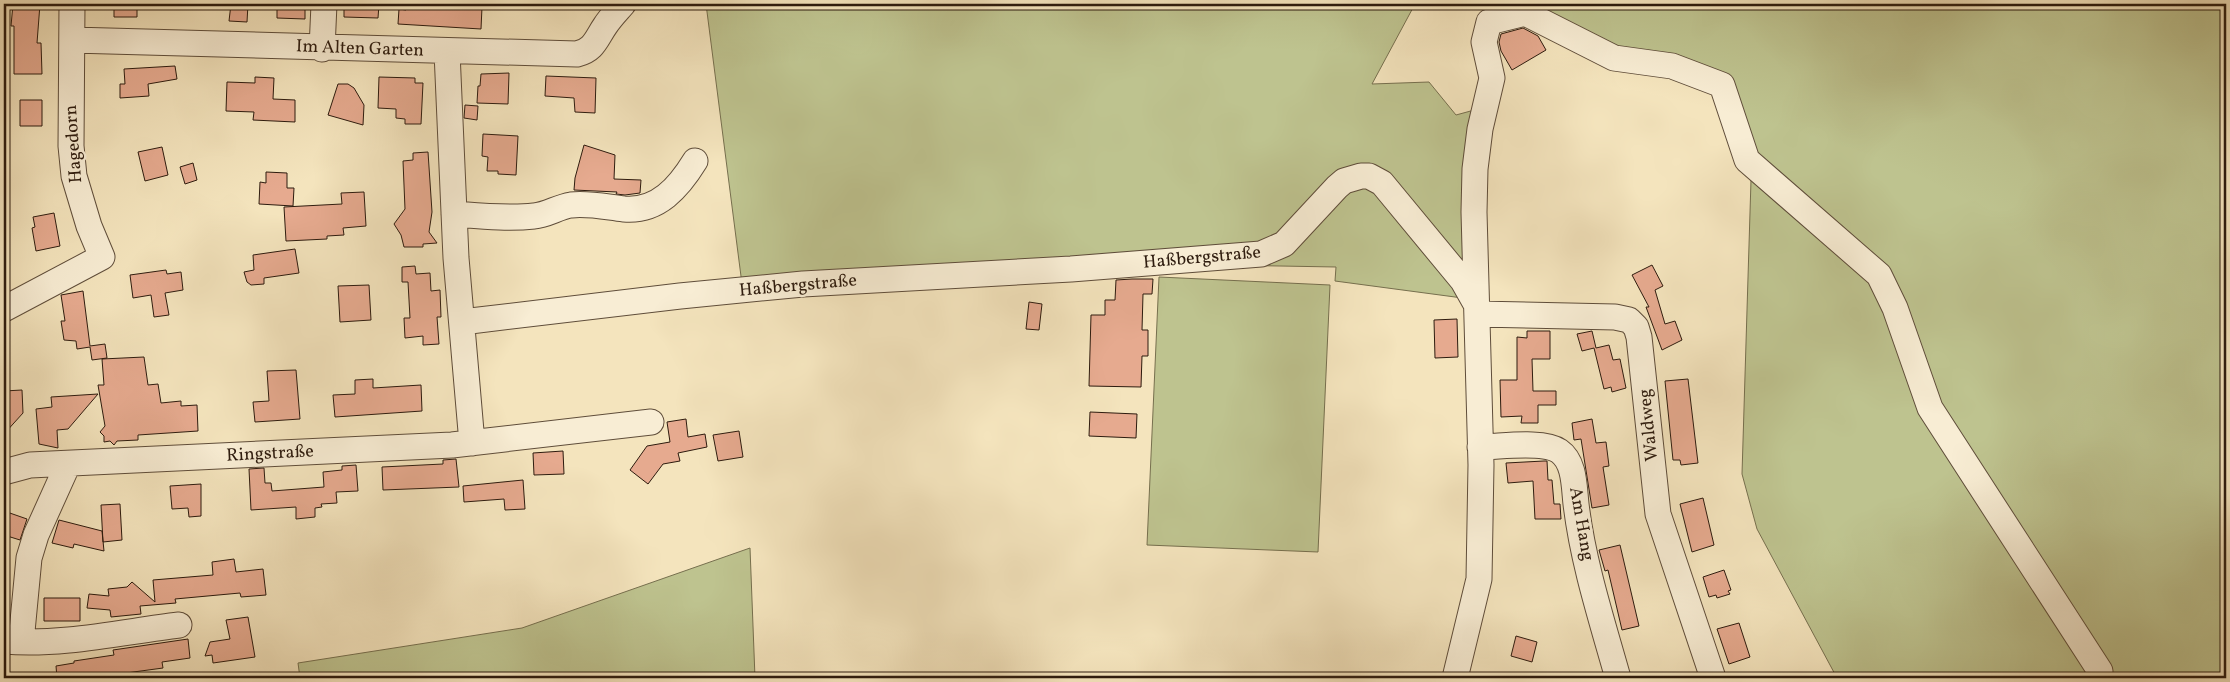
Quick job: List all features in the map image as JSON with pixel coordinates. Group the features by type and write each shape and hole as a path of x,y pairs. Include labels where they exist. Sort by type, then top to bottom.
{"street":[{"name":"Hagedorn","path":"4,309 102,257 89,226 74,176 71,146 72,4"},
{"path":"322,49 324,4"},
{"name":"Im Alten Garten","path":"72,40 322,49 577,54 590,50 605,25 623,4"},
{"path":"1476,309 1475,169 1480,129 1492,78 1484,42 1489,22 1525,13 1614,58 1672,66 1722,85 1747,160 1879,275 1895,308 1930,408 2100,670"},
{"path":"447,52 454,214 472,443"},
{"path":"454,214 536,216 569,205 598,205 626,209 647,207 666,196 681,184 695,162"},
{"name":"Haßbergstraße","path":"462,322 680,296 803,284 1070,269 1261,254 1284,244 1344,181 1361,176 1376,178 1392,194 1463,281 1476,309 1482,507 1479,579 1455,678"},
{"name":"Waldweg","path":"1476,309 1616,317 1629,320 1636,327 1644,372 1658,514 1713,678"},
{"name":"Ringstraße","path":"4,472 30,465 472,443 651,422"},
{"name":"Am Hang","path":"1480,447 1545,446 1558,450 1568,460 1572,473 1582,538 1618,678"},
{"path":"68,464 36,536 29,558 12,641 62,640 179,625"}],"green space":[{"path":"706,4 1415,4 1372,84 1429,82 1456,115 1478,109 1470,299 1335,281 1336,267 1222,265 742,284"},
{"path":"1528,4 2226,4 2226,678 1837,678 1757,529 1742,474 1751,180 1726,81 1615,55"},
{"path":"1159,277 1330,285 1318,552 1147,545"},
{"path":"750,548 755,678 300,678 298,663 522,628"}],"building":[{"path":"13,4 40,4 37,43 41,43 42,74 14,74 14,26 11,26"},
{"path":"114,4 137,4 137,17 114,17"},
{"path":"231,4 248,4 247,22 229,21"},
{"path":"277,4 305,4 305,19 277,18"},
{"path":"344,4 379,4 378,18 344,17"},
{"path":"406,4 482,7 481,29 398,24 399,9 406,10"},
{"path":"1523,28 1538,36 1546,50 1512,70 1501,51 1499,42 1501,34"},
{"path":"175,66 177,79 148,84 149,96 120,98 120,84 125,84 124,69"},
{"path":"509,73 508,104 477,103 481,74"},
{"path":"546,76 596,78 595,113 575,112 574,98 545,96"},
{"path":"255,77 274,78 273,99 295,100 295,122 253,120 254,112 226,111 227,82 255,83"},
{"path":"379,77 415,78 415,83 423,83 421,124 405,124 405,119 396,118 396,109 378,108"},
{"path":"338,84 348,84 354,88 364,105 363,125 328,115"},
{"path":"20,100 42,100 42,126 20,126"},
{"path":"465,105 478,106 477,120 464,118"},
{"path":"483,134 518,136 516,175 498,174 498,171 487,171 488,157 482,156"},
{"path":"584,145 615,155 614,179 641,180 640,193 625,195 616,194 617,192 574,190 575,178"},
{"path":"162,147 168,175 145,181 138,152"},
{"path":"428,152 432,212 429,232 437,243 423,244 423,247 404,247 401,235 394,224 405,209 403,161 413,160 413,153"},
{"path":"193,163 197,180 185,184 180,167"},
{"path":"266,172 287,173 287,188 294,188 293,206 259,204 260,182 266,183"},
{"path":"364,192 366,226 343,228 344,235 327,236 327,239 286,241 284,207 342,204 341,193"},
{"path":"54,213 60,246 36,251 32,228 35,227 33,217"},
{"path":"295,249 299,273 264,278 264,284 251,285 247,282 244,272 254,270 253,255"},
{"path":"1652,265 1663,286 1655,290 1665,324 1675,321 1682,340 1662,350 1646,307 1649,307 1632,275"},
{"path":"415,266 416,274 430,273 431,291 440,290 441,317 437,317 439,344 423,345 423,336 405,338 404,318 410,318 408,282 402,282 402,267"},
{"path":"166,270 167,274 181,272 183,290 165,293 169,315 154,317 151,295 133,298 130,275"},
{"path":"1153,279 1152,294 1143,294 1142,330 1148,330 1148,356 1142,356 1141,387 1089,386 1091,315 1105,315 1105,300 1115,300 1116,280"},
{"path":"369,285 371,320 340,322 338,286"},
{"path":"83,291 90,346 105,344 107,358 92,360 90,347 77,349 76,341 64,340 61,321 65,321 61,295"},
{"path":"1029,302 1042,304 1039,330 1026,329"},
{"path":"1457,319 1458,357 1435,358 1434,320"},
{"path":"1527,331 1550,331 1550,359 1532,359 1533,391 1556,391 1556,405 1538,405 1538,423 1521,423 1522,416 1501,417 1500,380 1517,380 1517,337 1527,338"},
{"path":"1592,331 1596,348 1609,345 1613,360 1620,359 1626,388 1612,392 1611,387 1604,389 1594,348 1582,351 1577,334"},
{"path":"144,357 148,385 158,384 161,403 181,401 181,406 197,405 198,431 138,435 138,440 117,441 114,445 110,441 104,442 104,436 100,432 105,426 98,385 104,385 102,359"},
{"path":"296,370 300,419 255,422 253,402 269,401 267,371"},
{"path":"373,379 373,388 421,385 422,411 335,417 333,395 355,394 355,380"},
{"path":"1688,379 1698,463 1681,465 1680,460 1673,460 1665,381"},
{"path":"22,390 23,413 4,434 4,391"},
{"path":"98,394 68,429 57,430 58,448 39,444 36,409 52,407 51,397"},
{"path":"1090,412 1137,414 1136,438 1089,436"},
{"path":"686,419 688,437 705,434 707,447 678,453 680,461 663,464 648,484 630,470 647,446 670,442 667,422"},
{"path":"1592,419 1596,443 1606,442 1609,466 1603,467 1609,505 1592,508 1581,439 1574,440 1572,423"},
{"path":"739,431 743,457 718,461 713,435"},
{"path":"563,451 564,474 534,475 533,453"},
{"path":"456,459 459,487 383,490 382,467 443,464 443,460"},
{"path":"1547,461 1548,480 1552,480 1554,504 1560,504 1561,519 1535,519 1533,481 1508,483 1506,463"},
{"path":"356,465 358,491 336,492 337,503 321,504 322,507 315,508 315,517 296,519 296,507 251,510 249,469 264,468 265,483 271,483 272,491 324,487 323,472 342,470 342,466"},
{"path":"523,480 525,509 505,510 504,499 464,502 463,486"},
{"path":"201,484 201,516 189,517 188,508 172,509 170,486"},
{"path":"1703,498 1714,545 1692,552 1680,504"},
{"path":"120,504 122,540 103,542 101,505"},
{"path":"4,511 27,519 20,540 4,535"},
{"path":"59,520 102,531 104,551 74,544 73,548 52,543"},
{"path":"1620,545 1639,626 1622,630 1608,570 1605,571 1599,550"},
{"path":"234,559 236,572 263,569 266,595 241,597 240,593 175,599 176,603 140,606 141,614 111,617 110,610 87,608 89,594 109,596 108,589 127,587 132,582 155,602 153,580 213,575 212,562"},
{"path":"1724,570 1731,590 1728,591 1730,594 1717,598 1716,595 1709,597 1703,577"},
{"path":"44,598 80,598 80,621 44,621"},
{"path":"248,617 255,657 213,663 212,655 205,656 210,642 230,639 226,620"},
{"path":"1739,623 1750,657 1729,664 1717,629"},
{"path":"1516,636 1537,642 1532,662 1511,656"},
{"path":"188,639 190,658 162,662 163,668 89,678 57,678 56,666 74,663 74,661 114,655 113,650"}]}
